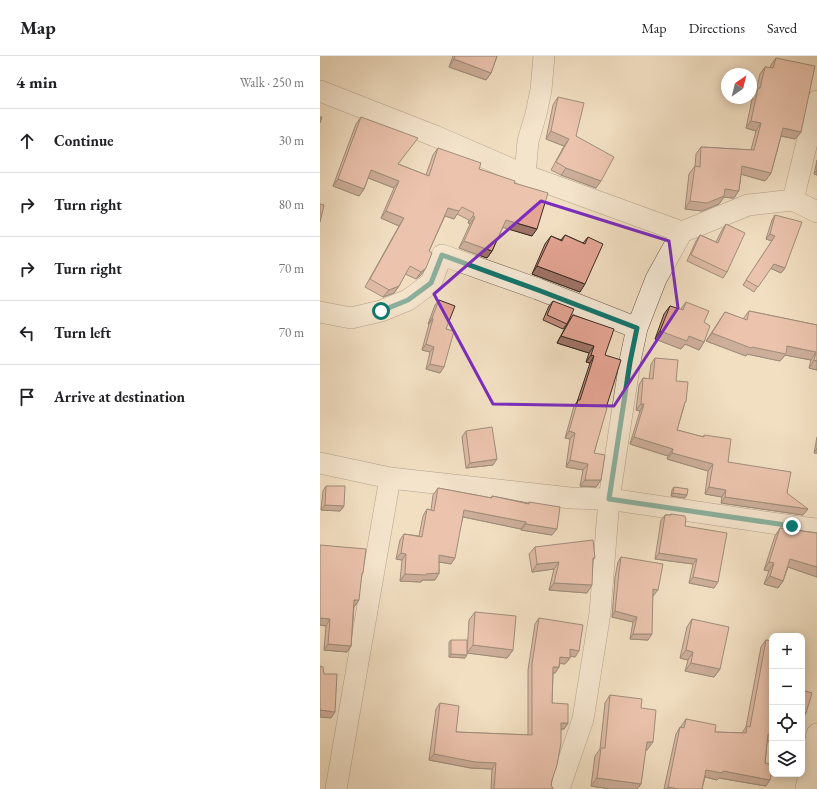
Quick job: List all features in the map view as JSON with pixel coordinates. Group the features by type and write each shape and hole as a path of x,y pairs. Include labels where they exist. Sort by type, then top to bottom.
{"street":[{"path":"525,175 528,141 541,90 544,56"},
{"path":"320,91 435,136 525,175 682,232"},
{"path":"793,200 817,101"},
{"path":"559,789 583,719 600,613 609,499 630,362 637,328 656,278 682,232 748,205 793,200 817,212"},
{"path":"320,312 351,318 381,311 408,300 431,283 442,255 637,328"},
{"path":"320,463 390,478 570,498 609,499 817,529"},
{"path":"336,789 390,478"},
{"path":"806,789 817,734"}],"highlighted area":[{"path":"541,201 669,241 678,308 614,406 493,404 434,294"}],"building":[{"path":"455,56 497,56 491,73 454,59"},
{"path":"776,58 815,66 801,132 783,128 771,173 742,166 738,191 725,189 724,196 707,203 690,201 695,166 700,167 701,147 754,150 761,123 751,121 755,104 757,104 758,88 760,88 765,67 773,68"},
{"path":"558,97 584,103 576,136 614,157 601,181 566,168 556,162 569,139 551,131"},
{"path":"361,117 418,138 398,164 429,176 438,148 481,163 479,169 515,181 514,183 548,193 537,229 506,220 492,251 464,241 475,217 473,216 474,213 462,207 459,211 448,208 429,251 432,253 426,268 421,272 410,266 399,286 389,290 370,279 404,218 386,211 399,181 371,170 364,189 338,179"},
{"path":"320,204 324,205 320,222"},
{"path":"775,215 802,222 785,268 774,264 758,287 746,280 775,236 770,234"},
{"path":"726,224 745,233 727,272 691,255 700,235 718,243"},
{"path":"565,235 585,244 588,237 603,244 585,284 537,266 551,236 562,241"},
{"path":"439,300 455,306 446,329 454,331 444,367 430,364 434,347 426,344 432,318"},
{"path":"553,301 574,309 567,324 547,315"},
{"path":"686,302 709,311 704,322 710,326 704,342 689,336 687,341 660,331 670,306 683,310"},
{"path":"749,311 817,325 817,361 814,360 816,352 787,346 786,354 751,348 712,333 725,312 747,320"},
{"path":"573,315 614,329 605,355 621,360 594,453 605,455 601,480 585,480 588,464 570,460 575,433 569,431 578,400 580,400 594,356 591,355 594,346 561,336"},
{"path":"655,358 678,360 676,381 688,382 686,402 677,430 704,437 704,435 731,439 728,462 791,472 787,493 808,509 725,497 726,490 709,487 713,464 672,453 673,449 634,437 644,404 641,404 643,378 653,379"},
{"path":"492,427 497,459 470,463 466,431"},
{"path":"326,486 345,486 344,506 325,505"},
{"path":"674,487 688,489 687,495 673,493"},
{"path":"438,488 492,498 492,496 529,504 529,502 560,507 557,529 526,524 526,522 464,510 455,558 439,555 439,573 426,575 405,574 406,554 401,553 404,534 422,537 427,509 434,511"},
{"path":"671,514 685,516 685,526 727,533 718,582 693,577 697,559 659,553 665,515"},
{"path":"780,528 817,533 817,567 790,559 783,581 770,576 774,563 769,562"},
{"path":"593,540 595,558 593,558 592,585 554,583 559,562 537,564 535,547"},
{"path":"320,545 366,549 359,600 354,600 351,646 328,644 330,619 320,618"},
{"path":"621,557 663,564 658,590 653,589 652,634 633,634 637,617 615,611"},
{"path":"475,612 516,616 513,650 473,645"},
{"path":"539,618 583,625 579,651 570,649 570,658 560,657 559,667 553,667 552,703 568,704 568,723 561,723 561,743 557,765 551,785 553,789 494,789 496,763 475,762 434,754 440,703 459,706 456,732 532,735 532,664"},
{"path":"692,619 729,627 720,669 691,663 693,652 686,650"},
{"path":"451,640 467,640 467,655 451,654"},
{"path":"766,640 769,640 769,734 765,763 769,764 770,780 723,771 722,773 706,770 702,789 678,789 668,787 680,727 684,728 686,719 716,725 715,732 746,733 747,726 750,727"},
{"path":"320,666 323,667 324,674 337,674 335,712 320,710"},
{"path":"805,691 812,693 805,713"},
{"path":"610,695 642,699 641,708 656,710 653,742 647,742 641,784 597,778 601,748 605,748"}],"route":[{"path":"381,311 408,300 431,283 442,255 637,328 630,362 609,499 792,526"}]}
